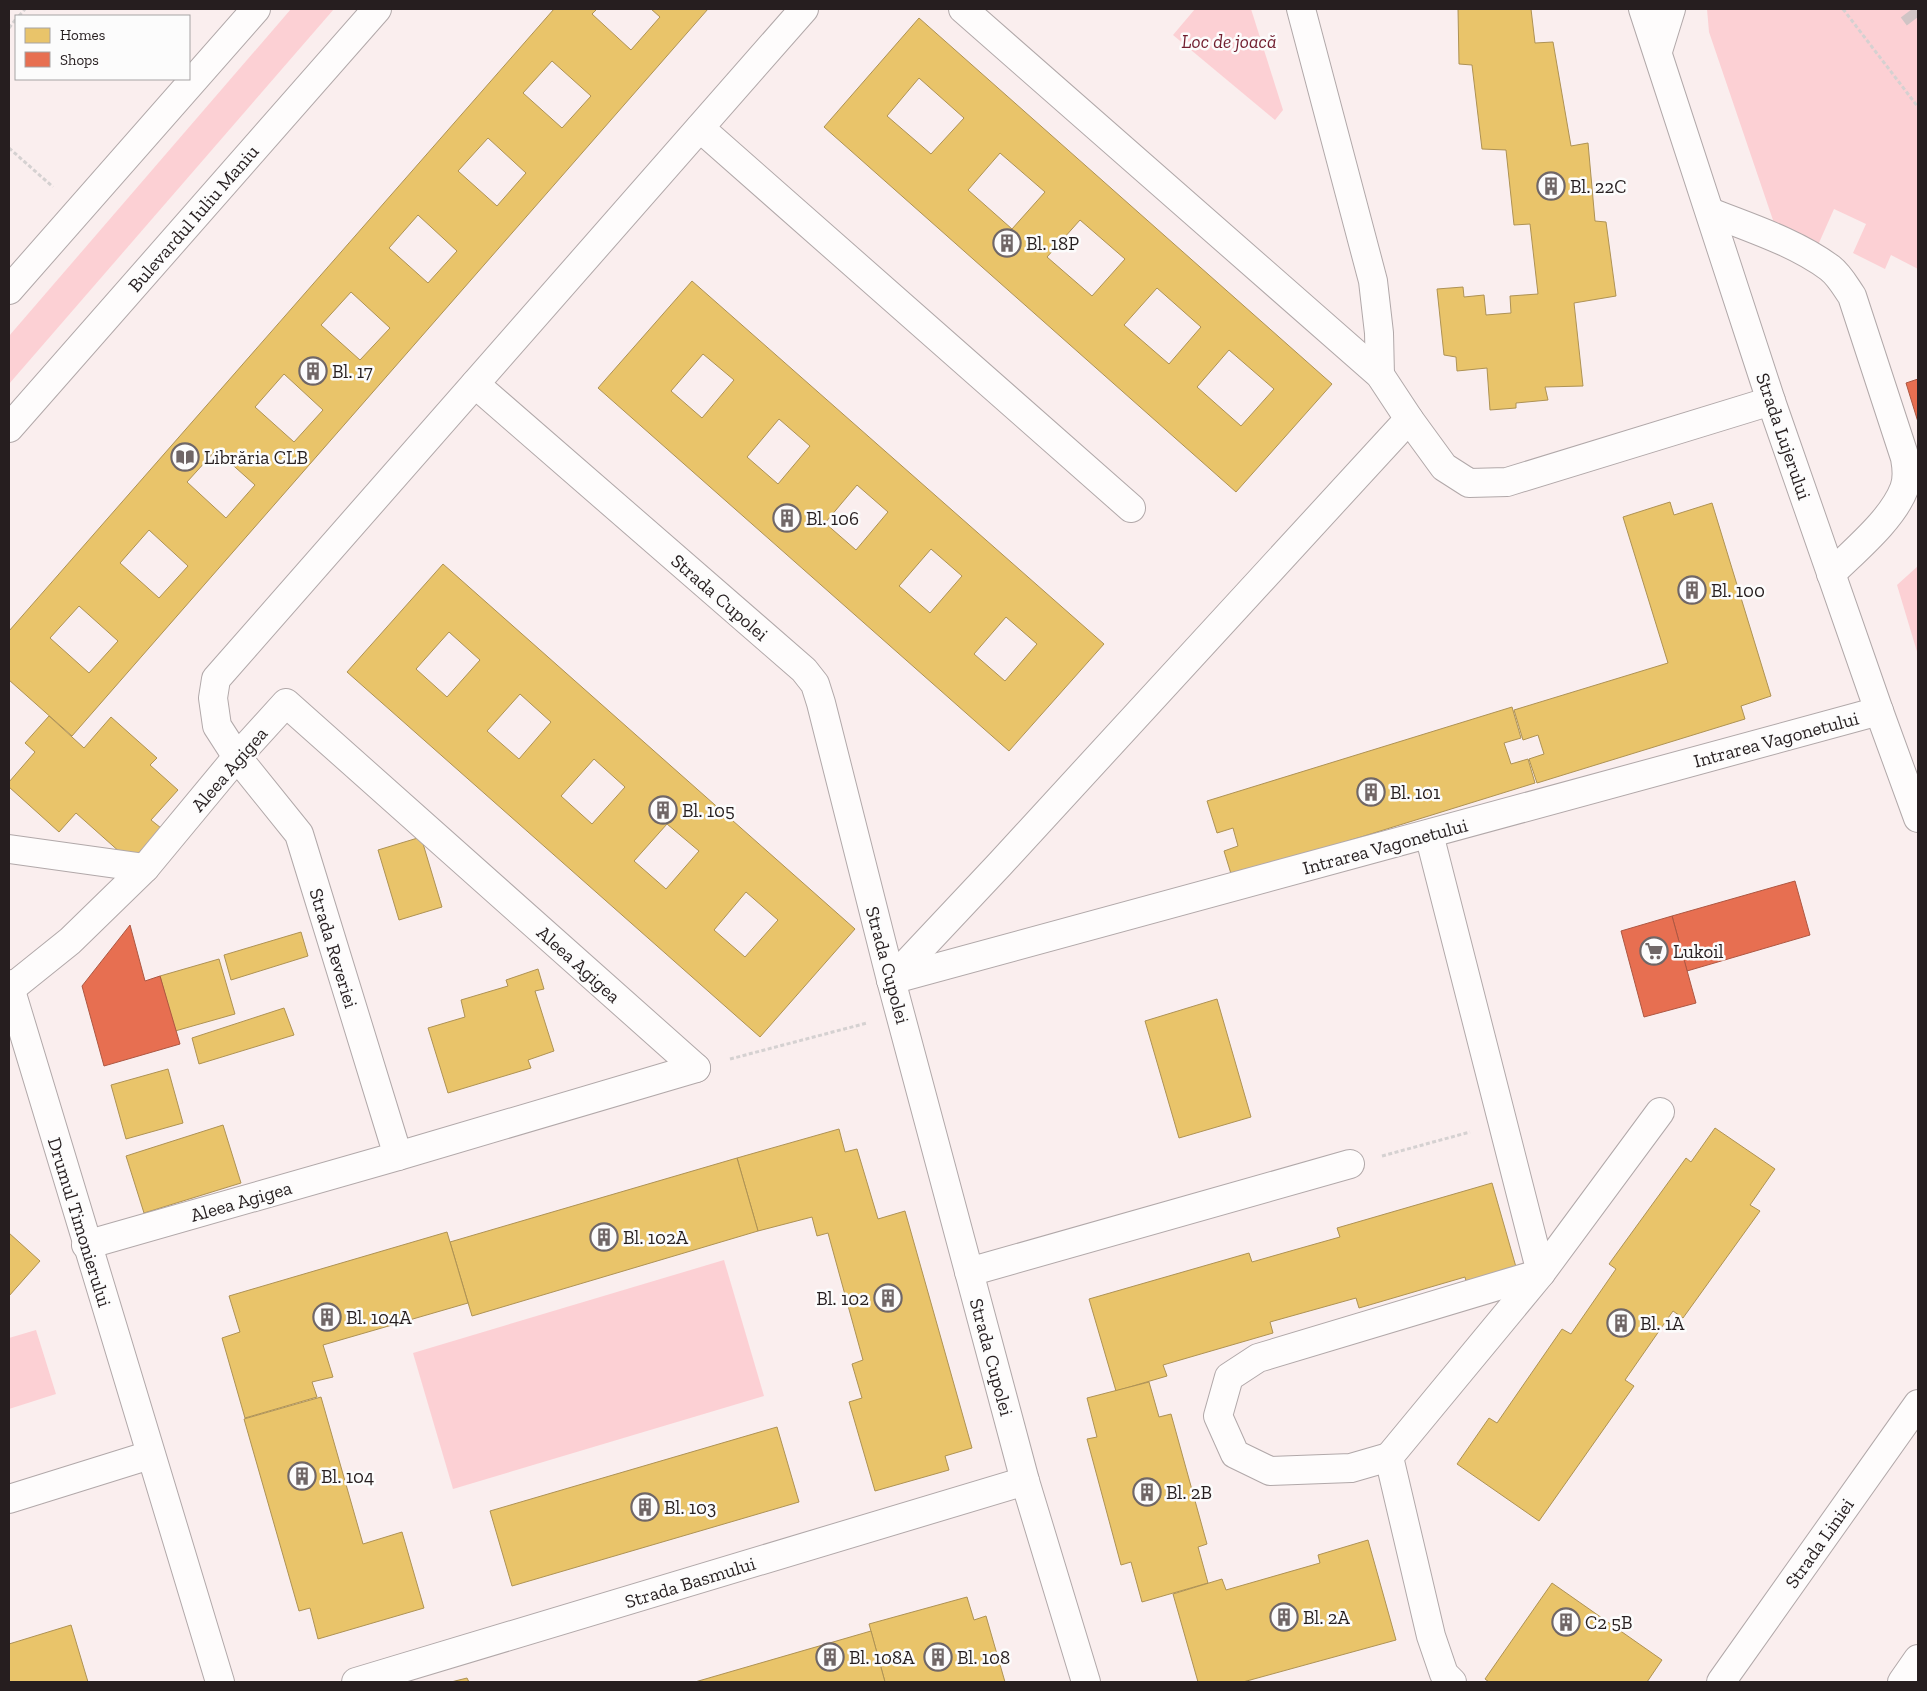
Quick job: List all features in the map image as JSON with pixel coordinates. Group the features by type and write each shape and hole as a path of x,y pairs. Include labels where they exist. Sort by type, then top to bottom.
{"street":[{"path":"9,290 256,9"},
{"name":"Bulevardul Iuliu Maniu","path":"9,428 377,9"},
{"name":"Strada Reveriei","path":"398,1156 299,834 237,757 217,726 213,698 216,679 804,9"},
{"path":"963,9 1380,374 1409,419 1444,467 1469,483 1507,482 1771,401"},
{"path":"1301,9 1373,281 1379,332 1380,374"},
{"name":"Strada Lujerului","path":"1643,9 1771,401 1918,818"},
{"path":"1658,51 1671,9"},
{"path":"700,128 1131,508"},
{"path":"1710,212 1791,245 1831,269 1842,280 1852,296 1906,458 1908,475 1897,503 1881,523 1832,574"},
{"name":"Strada Cupolei","path":"475,384 804,670 815,684 891,980 1025,1481 1086,1682"},
{"path":"891,980 1014,850 1409,419"},
{"name":"Aleea Agigea","path":"9,988 70,941 145,868 237,757 286,703 696,1068"},
{"name":"Intrarea Vagonetului","path":"891,980 1879,711"},
{"path":"1429,834 1541,1273"},
{"path":"9,849 145,868"},
{"name":"Drumul Timonierului","path":"9,988 220,1682"},
{"name":"Aleea Agigea","path":"86,1245 696,1068"},
{"path":"1541,1273 1258,1358 1229,1377 1218,1416 1235,1454 1270,1472 1351,1468 1389,1457 1541,1273 1660,1112"},
{"path":"969,1272 1350,1164"},
{"name":"Strada Liniei","path":"1721,1682 1918,1404"},
{"path":"9,1499 150,1456"},
{"path":"1389,1457 1431,1636 1445,1680"},
{"name":"Strada Basmului","path":"356,1682 1025,1481"},
{"path":"1902,1682 1918,1660"}],"path":[{"path":"1843,9 1918,107"},
{"path":"9,148 79,210"},
{"path":"696,1068 901,1014"},
{"path":"1350,1164 1503,1123"}],"green space":[{"path":"291,9 334,9 9,384 9,336"},
{"name":"Loc de joacă","path":"1195,9 1251,9 1283,110 1275,120 1173,35"},
{"path":"1707,9 1918,9 1918,269 1891,255 1885,269 1853,253 1866,224 1834,209 1818,245 1775,226 1709,32"},
{"path":"1918,566 1918,655 1897,585"},
{"path":"724,1260 764,1396 453,1489 413,1353"},
{"path":"36,1330 56,1394 9,1409 9,1338"}],"building: Homes":[{"name":"Bl. 17","path":"554,9 597,9 592,14 631,50 660,17 651,9 708,9 72,736 9,680 9,631","holes":["552,61 591,96 562,128 523,93","488,138 526,173 497,206 458,171","418,215 457,251 428,283 389,248","351,292 390,328 360,360 321,325","284,374 323,410 294,442 255,407","216,450 255,485 226,518 187,482","149,530 188,566 159,598 120,563","79,606 118,641 89,673 50,638"]},
{"name":"Bl. 22C","path":"1458,9 1531,9 1535,43 1553,42 1571,146 1588,143 1595,221 1606,222 1616,296 1574,303 1583,386 1545,387 1548,400 1516,403 1516,408 1490,410 1487,368 1457,371 1456,357 1444,355 1437,289 1463,287 1464,297 1484,295 1486,315 1511,313 1510,296 1538,294 1530,224 1514,225 1506,150 1482,149 1472,65 1459,64"},
{"name":"Bl. 18P","path":"919,18 1332,384 1236,492 824,127","holes":["919,78 964,118 931,154 887,116","1000,153 1045,192 1012,229 968,190","1080,220 1125,259 1092,296 1047,257","1157,288 1201,327 1169,364 1124,325","1229,350 1274,389 1241,426 1197,387"]},
{"name":"Bl. 106","path":"692,281 1104,644 1009,751 598,388","holes":["703,354 734,380 702,418 671,391","779,419 810,446 778,484 747,457","857,485 888,512 856,550 825,523","931,549 962,576 930,613 899,586","1006,617 1037,644 1005,681 974,654"]},
{"name":"Bl. 100","path":"1670,502 1674,515 1712,503 1771,696 1741,706 1745,719 1537,783 1529,759 1544,754 1538,735 1523,740 1514,710 1668,663 1623,517"},
{"name":"Bl. 105","path":"443,564 855,929 760,1037 347,672","holes":["449,632 480,660 447,697 416,669","520,694 551,722 519,759 487,731","594,759 625,787 592,824 561,796","667,824 699,851 666,889 634,861","746,892 778,920 745,957 714,930"]},
{"name":"Bl. 101","path":"1512,707 1521,738 1504,743 1511,764 1528,759 1535,783 1232,877 1224,851 1238,846 1233,828 1217,833 1207,801"},
{"path":"49,716 84,748 111,717 157,758 150,765 178,790 151,820 161,828 131,862 76,813 59,832 9,787 9,782 35,752 25,743"},
{"path":"421,837 442,907 399,920 378,850"},
{"path":"301,932 308,956 231,980 224,955"},
{"path":"219,959 235,1014 175,1031 160,976"},
{"path":"538,969 544,989 535,991 554,1051 528,1060 531,1068 448,1093 428,1028 465,1017 461,1000 508,986 506,980"},
{"path":"1217,999 1251,1117 1179,1138 1145,1021"},
{"path":"284,1008 294,1035 199,1064 192,1038"},
{"path":"168,1069 183,1123 126,1139 111,1085"},
{"path":"223,1125 241,1183 144,1213 126,1156"},
{"name":"Bl. 1A","path":"1715,1128 1775,1169 1750,1205 1760,1211 1683,1318 1673,1311 1625,1380 1634,1386 1539,1521 1457,1464 1489,1418 1497,1423 1562,1329 1571,1334 1616,1269 1609,1264 1686,1158 1691,1162"},
{"name":"Bl. 102","path":"839,1129 845,1152 857,1149 878,1219 905,1211 972,1448 945,1456 949,1470 875,1491 849,1402 862,1398 852,1364 863,1360 828,1233 817,1236 812,1217 758,1231 737,1158"},
{"name":"Bl. 102A","path":"737,1158 758,1231 472,1316 450,1242"},
{"path":"1492,1183 1518,1274 1468,1289 1465,1277 1359,1308 1356,1298 1270,1322 1273,1333 1163,1365 1167,1376 1116,1391 1089,1299 1249,1253 1252,1262 1340,1237 1337,1228"},
{"name":"Bl. 104A","path":"447,1232 468,1303 323,1345 333,1377 312,1382 317,1397 245,1418 222,1338 240,1332 229,1296"},
{"path":"9,1233 40,1261 9,1296"},
{"name":"Bl. 2B","path":"1149,1382 1159,1417 1171,1414 1207,1544 1198,1547 1208,1583 1142,1602 1131,1562 1121,1565 1087,1439 1097,1437 1087,1398"},
{"name":"Bl. 104","path":"321,1397 363,1544 402,1532 424,1608 318,1639 310,1608 299,1611 244,1419"},
{"name":"Bl. 103","path":"777,1427 799,1502 512,1586 490,1511"},
{"name":"Bl. 2A","path":"1368,1540 1396,1640 1243,1682 1198,1682 1173,1594 1222,1579 1226,1590 1320,1563 1318,1555"},
{"name":"C2 5B","path":"1552,1583 1662,1660 1647,1682 1489,1682 1485,1679"},
{"name":"Bl. 108","path":"967,1597 974,1620 986,1616 1005,1682 885,1682 869,1624"},
{"path":"71,1625 88,1682 9,1682 9,1644"},
{"name":"Bl. 108A","path":"871,1631 885,1682 695,1682"},
{"path":"467,1678 469,1682 451,1682"}],"building: Shops":[{"path":"1918,379 1918,422 1906,383"},
{"name":"Lukoil","path":"1795,881 1810,935 1687,971 1672,916"},
{"name":"Lukoil","path":"1672,916 1696,1003 1644,1017 1621,931"},
{"path":"130,925 145,981 160,976 180,1044 104,1066 82,986"}],"tunnel":[{"path":"1912,9 1918,17"}],"place":[{"name":"Bl. 22C","path":"1551,186"},
{"name":"Bl. 18P","path":"1007,243"},
{"name":"Bl. 17","path":"313,371"},
{"name":"Librăria CLB","path":"185,457"},
{"name":"Bl. 106","path":"787,518"},
{"name":"Bl. 100","path":"1692,590"},
{"name":"Bl. 101","path":"1371,792"},
{"name":"Bl. 105","path":"663,810"},
{"name":"Lukoil","path":"1654,951"},
{"name":"Bl. 102A","path":"604,1237"},
{"name":"Bl. 102","path":"888,1298"},
{"name":"Bl. 104A","path":"327,1317"},
{"name":"Bl. 1A","path":"1621,1323"},
{"name":"Bl. 104","path":"302,1476"},
{"name":"Bl. 2B","path":"1147,1492"},
{"name":"Bl. 103","path":"645,1507"},
{"name":"Bl. 2A","path":"1284,1617"},
{"name":"C2 5B","path":"1566,1622"},
{"name":"Bl. 108A","path":"830,1657"},
{"name":"Bl. 108","path":"938,1657"}]}
